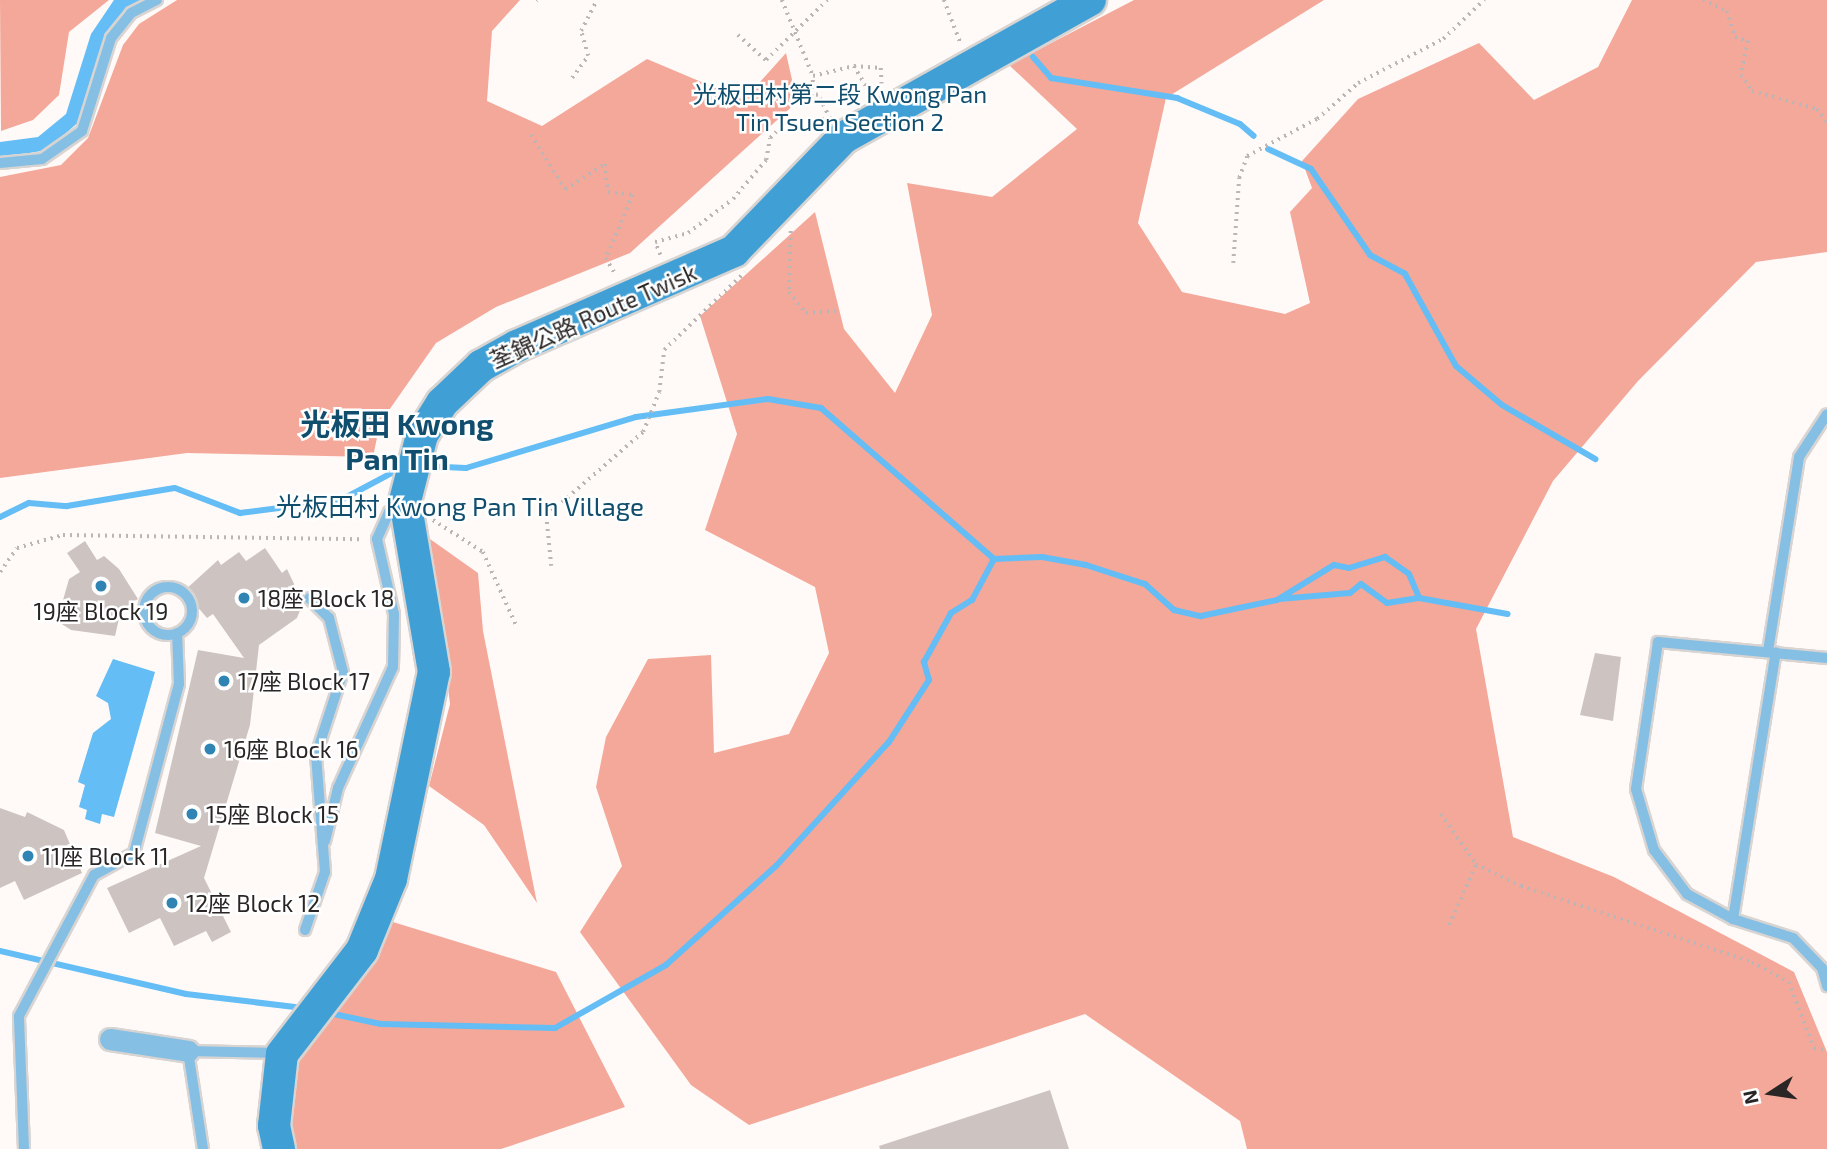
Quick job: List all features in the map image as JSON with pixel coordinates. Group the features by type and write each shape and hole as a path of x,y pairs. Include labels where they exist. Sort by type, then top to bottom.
{"main road":[{"name":"荃錦公路 Route Twisk","path":"279,1149 274,1126 282,1054 299,1024 362,950 391,879 434,672 405,501 410,469 442,403 481,366 517,346 657,288 734,251 792,196 843,138 882,113 1090,0"}],"street":[{"path":"110,1039 188,1051"}],"lane":[{"path":"0,163 42,159 82,131 111,38 131,13 157,0"},
{"path":"1733,919 1799,457 1827,414"},
{"path":"305,930 318,902 325,841 338,788 393,667 394,614 377,539 389,512 405,501"},
{"path":"159,588 176,588 192,606 190,622 177,633 161,634 145,615 147,599 159,588"},
{"path":"309,598 329,618 343,672 316,755 316,813 325,841"},
{"path":"24,1149 19,1016 94,875 134,853 179,684 177,633"},
{"path":"1827,658 1658,642 1641,740 1636,789 1654,850 1687,894 1733,919 1793,938 1822,968 1827,986"},
{"path":"203,1149 188,1051 282,1054"}],"path":[{"path":"572,78 588,56 580,31 597,0"},
{"path":"782,0 813,76 811,96 818,95"},
{"path":"738,34 766,60 795,28 827,0"},
{"path":"944,0 972,64"},
{"path":"1233,263 1238,178 1247,156 1317,119 1358,83 1443,38 1484,0"},
{"path":"1703,0 1727,11 1735,37 1748,41 1741,75 1752,91 1817,108 1827,123"},
{"path":"813,76 854,66 881,68"},
{"path":"854,66 882,113"},
{"path":"657,288 655,242 710,220 766,160 771,138 787,121 830,118"},
{"path":"531,135 565,189 605,164 608,192 633,195 606,258 618,277 636,273 657,288"},
{"path":"792,196 789,292 806,313 836,311"},
{"path":"551,566 546,516 643,432 659,392 664,350 675,333 746,276 734,251"},
{"path":"405,501 482,552 517,627"},
{"path":"0,572 17,548 63,536 377,539"},
{"path":"1441,814 1476,864 1521,886 1752,962 1789,982 1814,1048 1827,1051"},
{"path":"1449,925 1476,864"}],"shaded area":[{"path":"0,0 109,0 69,32 59,95 33,120 1,131"},
{"path":"177,0 520,0 492,31 487,101 542,126 647,59 744,100 786,53 797,102 630,253 496,307 436,343 380,423 373,457 187,453 0,478 0,177 61,165 88,138 123,45 139,24"},
{"path":"1134,0 1324,0 1166,98 1138,223 1182,292 1285,314 1310,303 1290,212 1312,188 1302,161 1358,99 1479,43 1534,100 1598,67 1632,0 1827,0 1827,252 1756,262 1638,381 1553,481 1476,629 1513,837 1614,877 1794,972 1827,1052 1827,1149 1247,1149 1240,1121 1085,1014 749,1125 691,1085 580,932 622,866 596,787 606,737 648,659 711,655 714,753 789,734 829,653 815,587 705,530 737,434 700,316 815,212 844,329 895,393 932,315 907,183 992,197 1077,129 1009,65"},
{"path":"430,539 478,573 483,631 537,903 484,825 429,786 450,704"},
{"path":"393,922 556,972 625,1107 501,1149 296,1149 291,1124 298,1059 376,959"}],"water":[{"path":"114,0 142,0 104,43 82,119 47,150 0,158 0,142 38,137 66,114 91,34"},
{"path":"113,659 155,672 114,817 102,814 100,824 85,819 87,810 79,807 85,785 78,782 93,733 111,719 108,703 96,696"}],"building":[{"name":"19座 Block 19","path":"85,541 97,560 104,556 119,569 138,599 121,610 115,636 71,630 57,621 69,579 80,572 67,553"},
{"path":"265,548 282,573 287,569 303,603 297,618 259,645 250,725 204,878 231,932 212,942 206,931 174,946 160,918 129,933 107,888 201,846 155,833 198,650 244,658 213,614 207,618 184,591 218,560 221,565 239,552 246,561"},
{"path":"1595,653 1621,657 1613,721 1580,715"},
{"name":"11座 Block 11","path":"0,808 25,817 27,812 64,830 82,873 24,900 15,881 0,888"},
{"path":"1050,1090 1069,1149 880,1149 879,1146"}],"waterway":[{"path":"1033,57 1051,78 1177,98 1240,124 1254,136"},
{"path":"1268,149 1311,169 1370,255 1405,274 1456,366 1502,405 1595,459"},
{"path":"423,466 466,468 636,417 768,399 821,408 994,559 1042,557 1086,565 1145,584 1174,610 1201,616 1277,600 1334,565 1349,568 1385,557 1409,574 1419,598 1508,614"},
{"path":"0,517 29,503 67,506 175,488 240,513 341,500 405,466"},
{"path":"324,1012 381,1024 555,1028 666,965 776,866 889,742 929,680 924,662 951,613 972,600 994,559"},
{"path":"1279,599 1350,593 1361,584 1387,603 1419,598"},
{"path":"0,951 186,994 303,1008"}],"place":[{"name":"19座 Block 19","path":"101,586"},
{"name":"18座 Block 18","path":"244,598"},
{"name":"17座 Block 17","path":"224,681"},
{"name":"16座 Block 16","path":"210,749"},
{"name":"15座 Block 15","path":"192,814"},
{"name":"11座 Block 11","path":"28,856"},
{"name":"12座 Block 12","path":"172,903"}],"district":[{"name":"光板田村第二段 Kwong Pan Tin Tsuen Section 2","path":"840,108"},
{"name":"光板田 Kwong Pan Tin","path":"397,440"},
{"name":"光板田村 Kwong Pan Tin Village","path":"460,506"}]}
